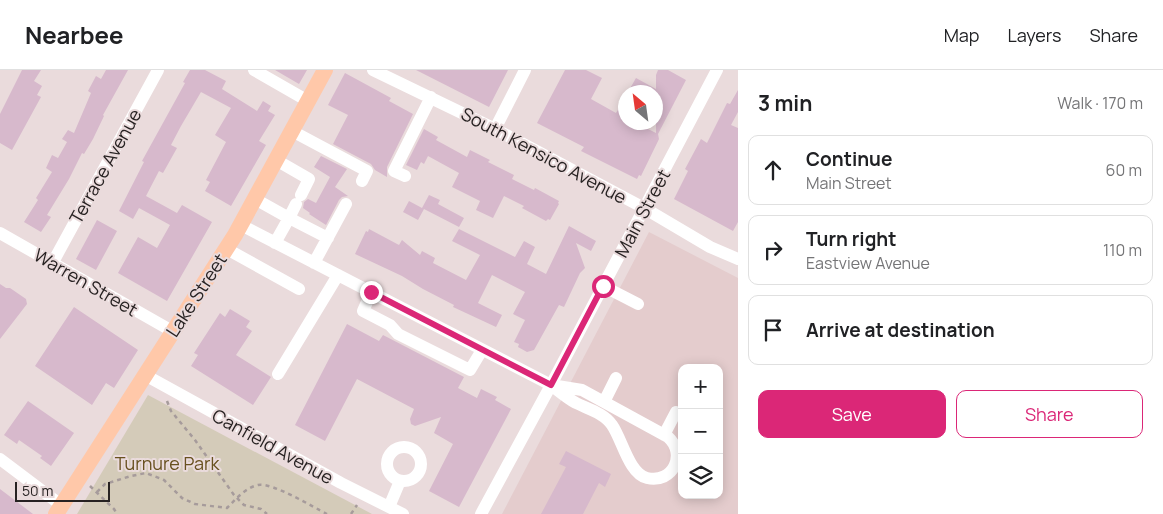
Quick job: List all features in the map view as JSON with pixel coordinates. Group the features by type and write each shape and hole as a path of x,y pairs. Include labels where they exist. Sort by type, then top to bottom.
{"main road":[{"name":"Lake Street","path":"58,509 240,225 325,70"}],"street":[{"name":"Terrace Avenue","path":"52,262 158,70"},
{"path":"254,70 308,101"},
{"name":"South Kensico Avenue","path":"374,70 495,129 644,208 710,246 738,259"},
{"path":"495,129 525,70"},
{"name":"Main Street","path":"481,514 717,70"},
{"path":"405,176 394,171 431,97"},
{"path":"292,131 367,171 362,181"},
{"path":"275,243 309,179 276,160"},
{"path":"255,199 328,238"},
{"path":"314,263 346,204"},
{"path":"240,225 551,385 574,402 603,416 611,423 618,434 630,462 639,474 646,478 666,475 673,469 676,462 676,448 674,442 664,434 582,390 551,385"},
{"name":"Warren Street","path":"0,233 172,331"},
{"path":"226,248 298,289"},
{"path":"278,374 338,275"},
{"path":"603,286 638,304"},
{"path":"371,292 363,311 390,325 398,334 470,370 482,350"},
{"name":"Canfield Avenue","path":"145,375 341,484 403,514"},
{"path":"604,402 616,378"},
{"path":"664,434 676,412"},
{"path":"0,459 58,509"},
{"path":"388,507 400,481"}],"path":[{"path":"168,388 165,393 171,411 195,440 237,498 244,505 261,509 266,514"},
{"path":"97,492 105,484 146,473 164,480 182,498 195,504 227,508 241,492 260,484 271,486 327,514"},
{"path":"78,478 97,492 117,514"}],"shaded area":[{"path":"649,232 738,278 738,514 502,514"}],"green space":[{"name":"Turnure Park","path":"148,395 372,514 77,514"}],"building":[{"path":"22,70 41,70 34,81 42,86 37,95 41,97 12,150 0,143 0,114"},
{"path":"106,70 128,70 103,115 93,139 84,154 82,153 47,215 51,217 41,232 24,222 52,172 46,168 52,155 58,158 67,142 62,139 68,130 74,133 91,93 88,91 96,76 101,79"},
{"path":"190,70 205,70 226,81 222,89 257,111 263,101 271,106 268,111 275,115 259,141 266,145 231,206 205,191 210,182 206,180 226,142 215,135 231,108 201,92 181,126 171,145 177,148 163,173 159,171 146,196 177,213 182,205 212,222 167,301 118,273 138,237 157,248 170,225 139,208 133,219 119,211 144,162 142,161 185,83 183,82"},
{"path":"275,70 307,70 299,84"},
{"path":"416,70 508,70 489,107"},
{"path":"565,70 586,70 602,78 591,99 616,113 618,110 618,130 650,130 656,133 656,130 660,130 658,134 659,139 641,176 639,175 637,179 581,151 584,147 537,123"},
{"path":"658,70 668,70 686,80 663,124 663,85 656,85"},
{"path":"345,73 391,98 389,101 413,114 387,167 387,177 375,170 371,164 333,144 348,115 328,105"},
{"path":"636,78 649,85 632,85"},
{"path":"738,90 738,112 731,125 738,128 738,222 733,231 674,199 688,171 685,169 701,139 707,143 727,103 730,104"},
{"path":"424,129 438,137 436,140 467,157 470,150 490,160 488,162 514,175 512,179 534,190 535,188 559,201 550,220 546,221 522,208 524,206 504,196 493,218 476,210 480,201 452,187 459,173 428,156 424,164 421,162 417,170 406,165"},
{"path":"321,156 347,169 335,187 348,196 342,197 339,200 326,225 303,208 304,202 308,199 316,203 330,177 314,167"},
{"path":"429,195 440,200 438,204 464,218 459,227 424,209 418,220 403,212 409,201 422,208"},
{"path":"97,220 117,231 96,270 76,259"},
{"path":"569,226 596,241 591,251 576,243 585,268 580,273 564,307 559,305 534,350 527,352 518,347 519,344 514,342 525,320 513,314 525,292 492,275 478,303 502,315 496,327 453,307 454,305 402,276 355,254 366,231 368,232 369,229 399,245 402,240 420,255 422,251 435,258 433,263 466,280 480,255 452,241 459,229 515,257 524,241 535,247 527,264 546,274"},
{"path":"0,284 10,288 26,299 27,304 0,339"},
{"path":"74,307 138,350 114,388 106,383 92,405 35,366"},
{"path":"230,309 250,321 246,327 252,331 236,355 271,377 253,405 191,366 198,355 194,353 220,313 225,317"},
{"path":"347,324 379,341 383,335 464,377 458,388 477,398 481,389 497,397 495,400 511,409 459,507 429,491 453,444 434,433 441,417 415,426 411,424 410,419 414,409 357,379 325,441 295,425"},
{"path":"28,401 74,433 51,466 40,458 42,456 19,440 17,444 4,435"},
{"path":"566,451 611,474 605,487 599,483 583,514 541,514 566,467 559,464"},
{"path":"0,489 33,514 0,514"}],"route":[{"path":"371,292 551,385 603,286"}]}
